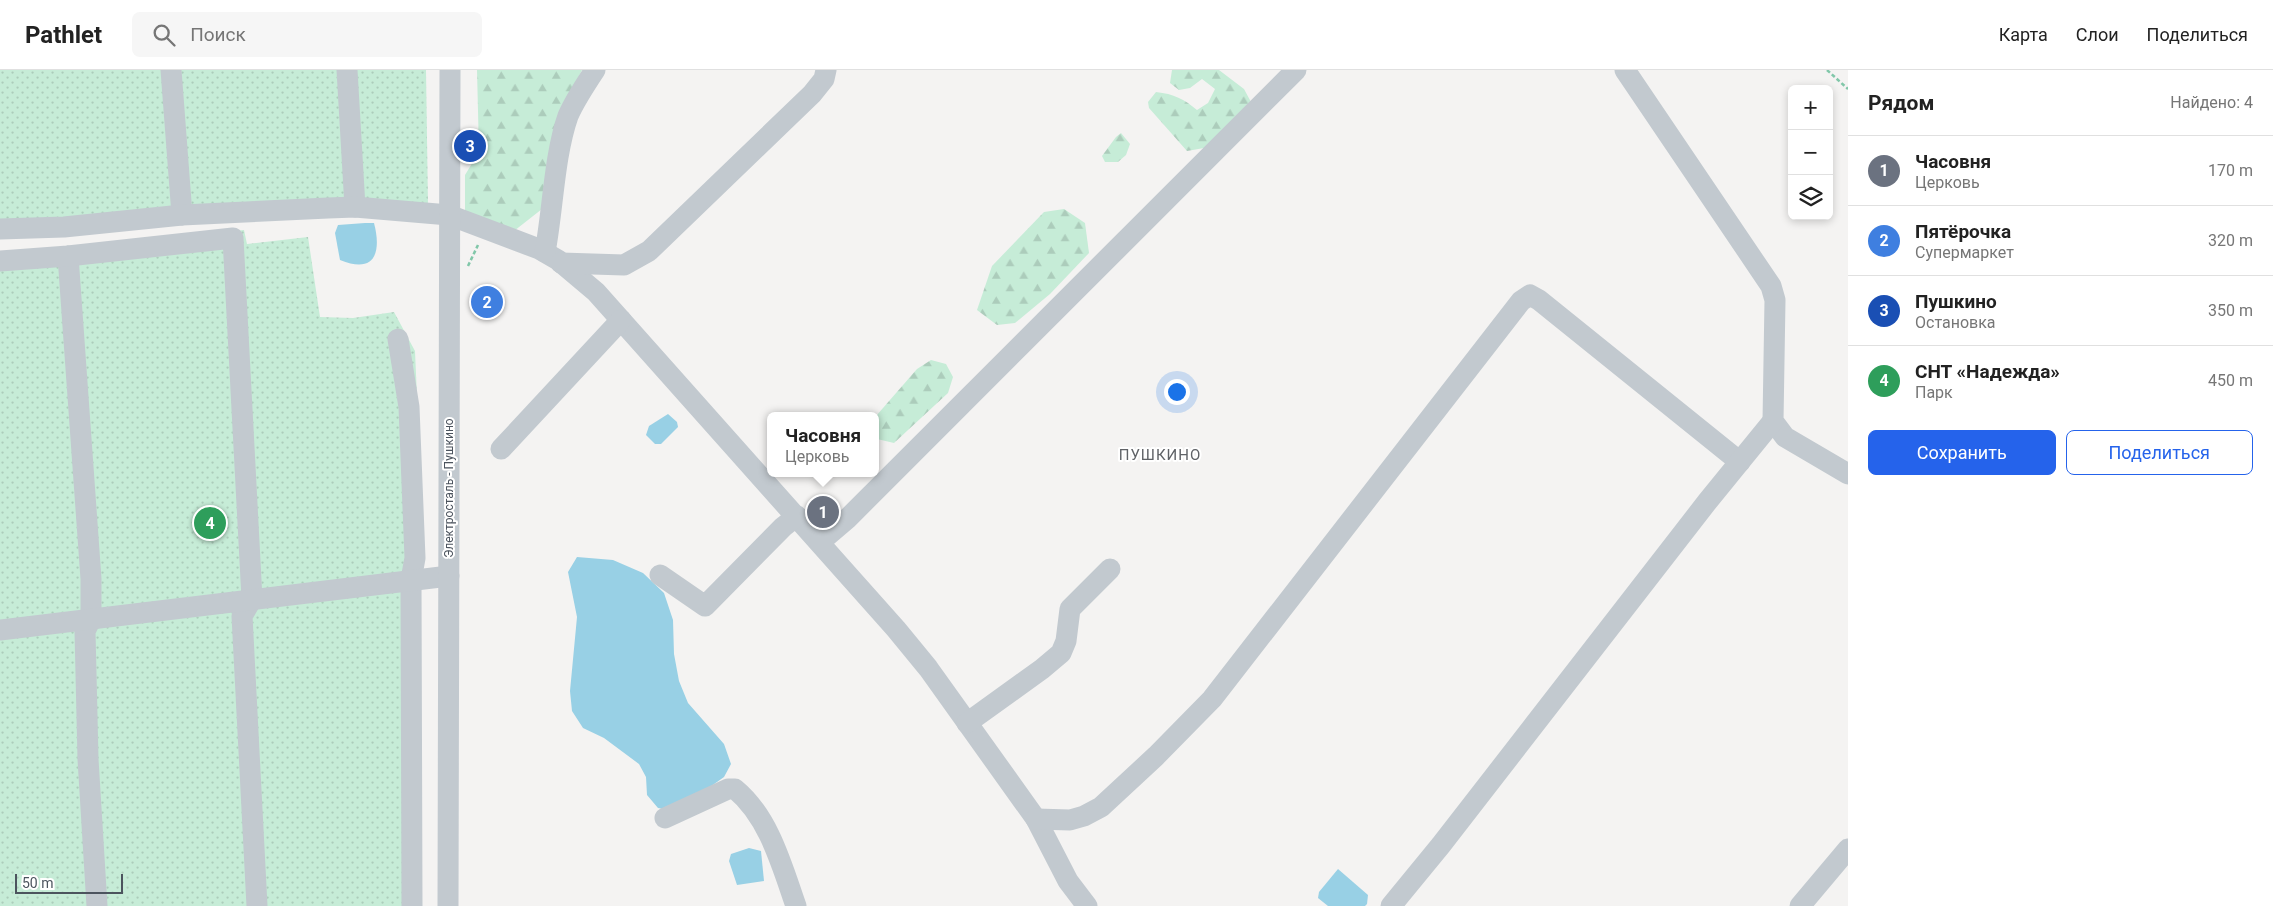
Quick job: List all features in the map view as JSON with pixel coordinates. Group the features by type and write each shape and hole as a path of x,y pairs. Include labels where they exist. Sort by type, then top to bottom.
{"street":[{"path":"172,70 182,215"},
{"path":"347,70 355,207"},
{"name":"Электросталь - Пушкино","path":"448,906 450,70"},
{"path":"553,258 560,152 568,117 581,90 595,70"},
{"path":"0,229 64,227 182,215 355,207 449,216 553,258 573,262 624,265 648,251 812,94 824,79 826,70"},
{"path":"820,542 847,518 1296,70"},
{"path":"1391,906 1773,421 1775,308 1771,286 1625,70"},
{"path":"0,261 68,256 233,238 252,599 242,616 256,906"},
{"path":"68,256 91,579 91,619 86,631 86,651 88,759 97,906"},
{"path":"553,258 596,292 622,320 896,628 928,668 1036,819 1068,881 1088,906"},
{"path":"1036,819 1070,820 1084,816 1101,807 1156,756 1212,699 1521,302 1530,295 1539,300 1740,462"},
{"path":"501,449 622,320"},
{"path":"398,339 409,407 415,558 411,580 412,906"},
{"path":"1773,421 1785,437 1848,474"},
{"path":"660,575 705,606 783,527 797,516"},
{"path":"967,723 1042,670 1061,653 1066,641 1070,609 1110,569"},
{"path":"0,630 449,576"},
{"path":"665,818 728,789 735,789 746,798 768,834 796,906"},
{"path":"1800,906 1848,848"}],"path":[{"path":"1827,70 1848,89"},
{"path":"468,266 485,229"}],"green space":[{"path":"0,70 426,70 428,206 0,221"},
{"path":"477,70 582,70 560,115 542,209 514,231 465,216 465,175 479,152"},
{"path":"1172,70 1219,70 1244,89 1251,102 1204,148 1187,151 1149,108 1148,102 1156,92 1178,98 1197,110 1208,103 1215,89 1202,79 1190,88 1179,90 1170,83"},
{"path":"1121,133 1130,144 1126,155 1118,162 1105,162 1102,156"},
{"path":"1064,209 1085,223 1089,253 1050,294 1015,323 997,325 977,310 992,266 1044,212"},
{"path":"244,230 247,244 308,237 320,317 353,318 394,312 415,351 420,466 421,906 0,906 0,253"},
{"path":"931,360 946,364 953,377 948,393 894,443 879,439 879,413 917,369"}],"water":[{"path":"374,223 377,244 373,258 368,263 361,264 352,264 340,260 335,233 338,225"},
{"path":"668,414 677,422 678,427 661,444 655,444 646,435 649,426"},
{"path":"577,557 613,560 643,573 664,593 673,620 674,654 679,681 688,703 724,744 731,764 724,777 669,810 658,808 647,795 646,777 639,764 604,738 583,728 572,711 570,691 577,617 568,572"},
{"path":"749,848 761,851 764,881 737,885 729,861 731,854"},
{"path":"1338,869 1368,895 1365,906 1328,906 1318,898 1319,892"}],"place":[{"name":"Пушкино","path":"470,146"},
{"name":"Пятёрочка","path":"487,302"},
{"name":"Часовня","path":"823,512"},
{"name":"СНТ «Надежда»","path":"210,523"}],"district":[{"name":"ПУШКИНО","path":"1160,455"}]}
